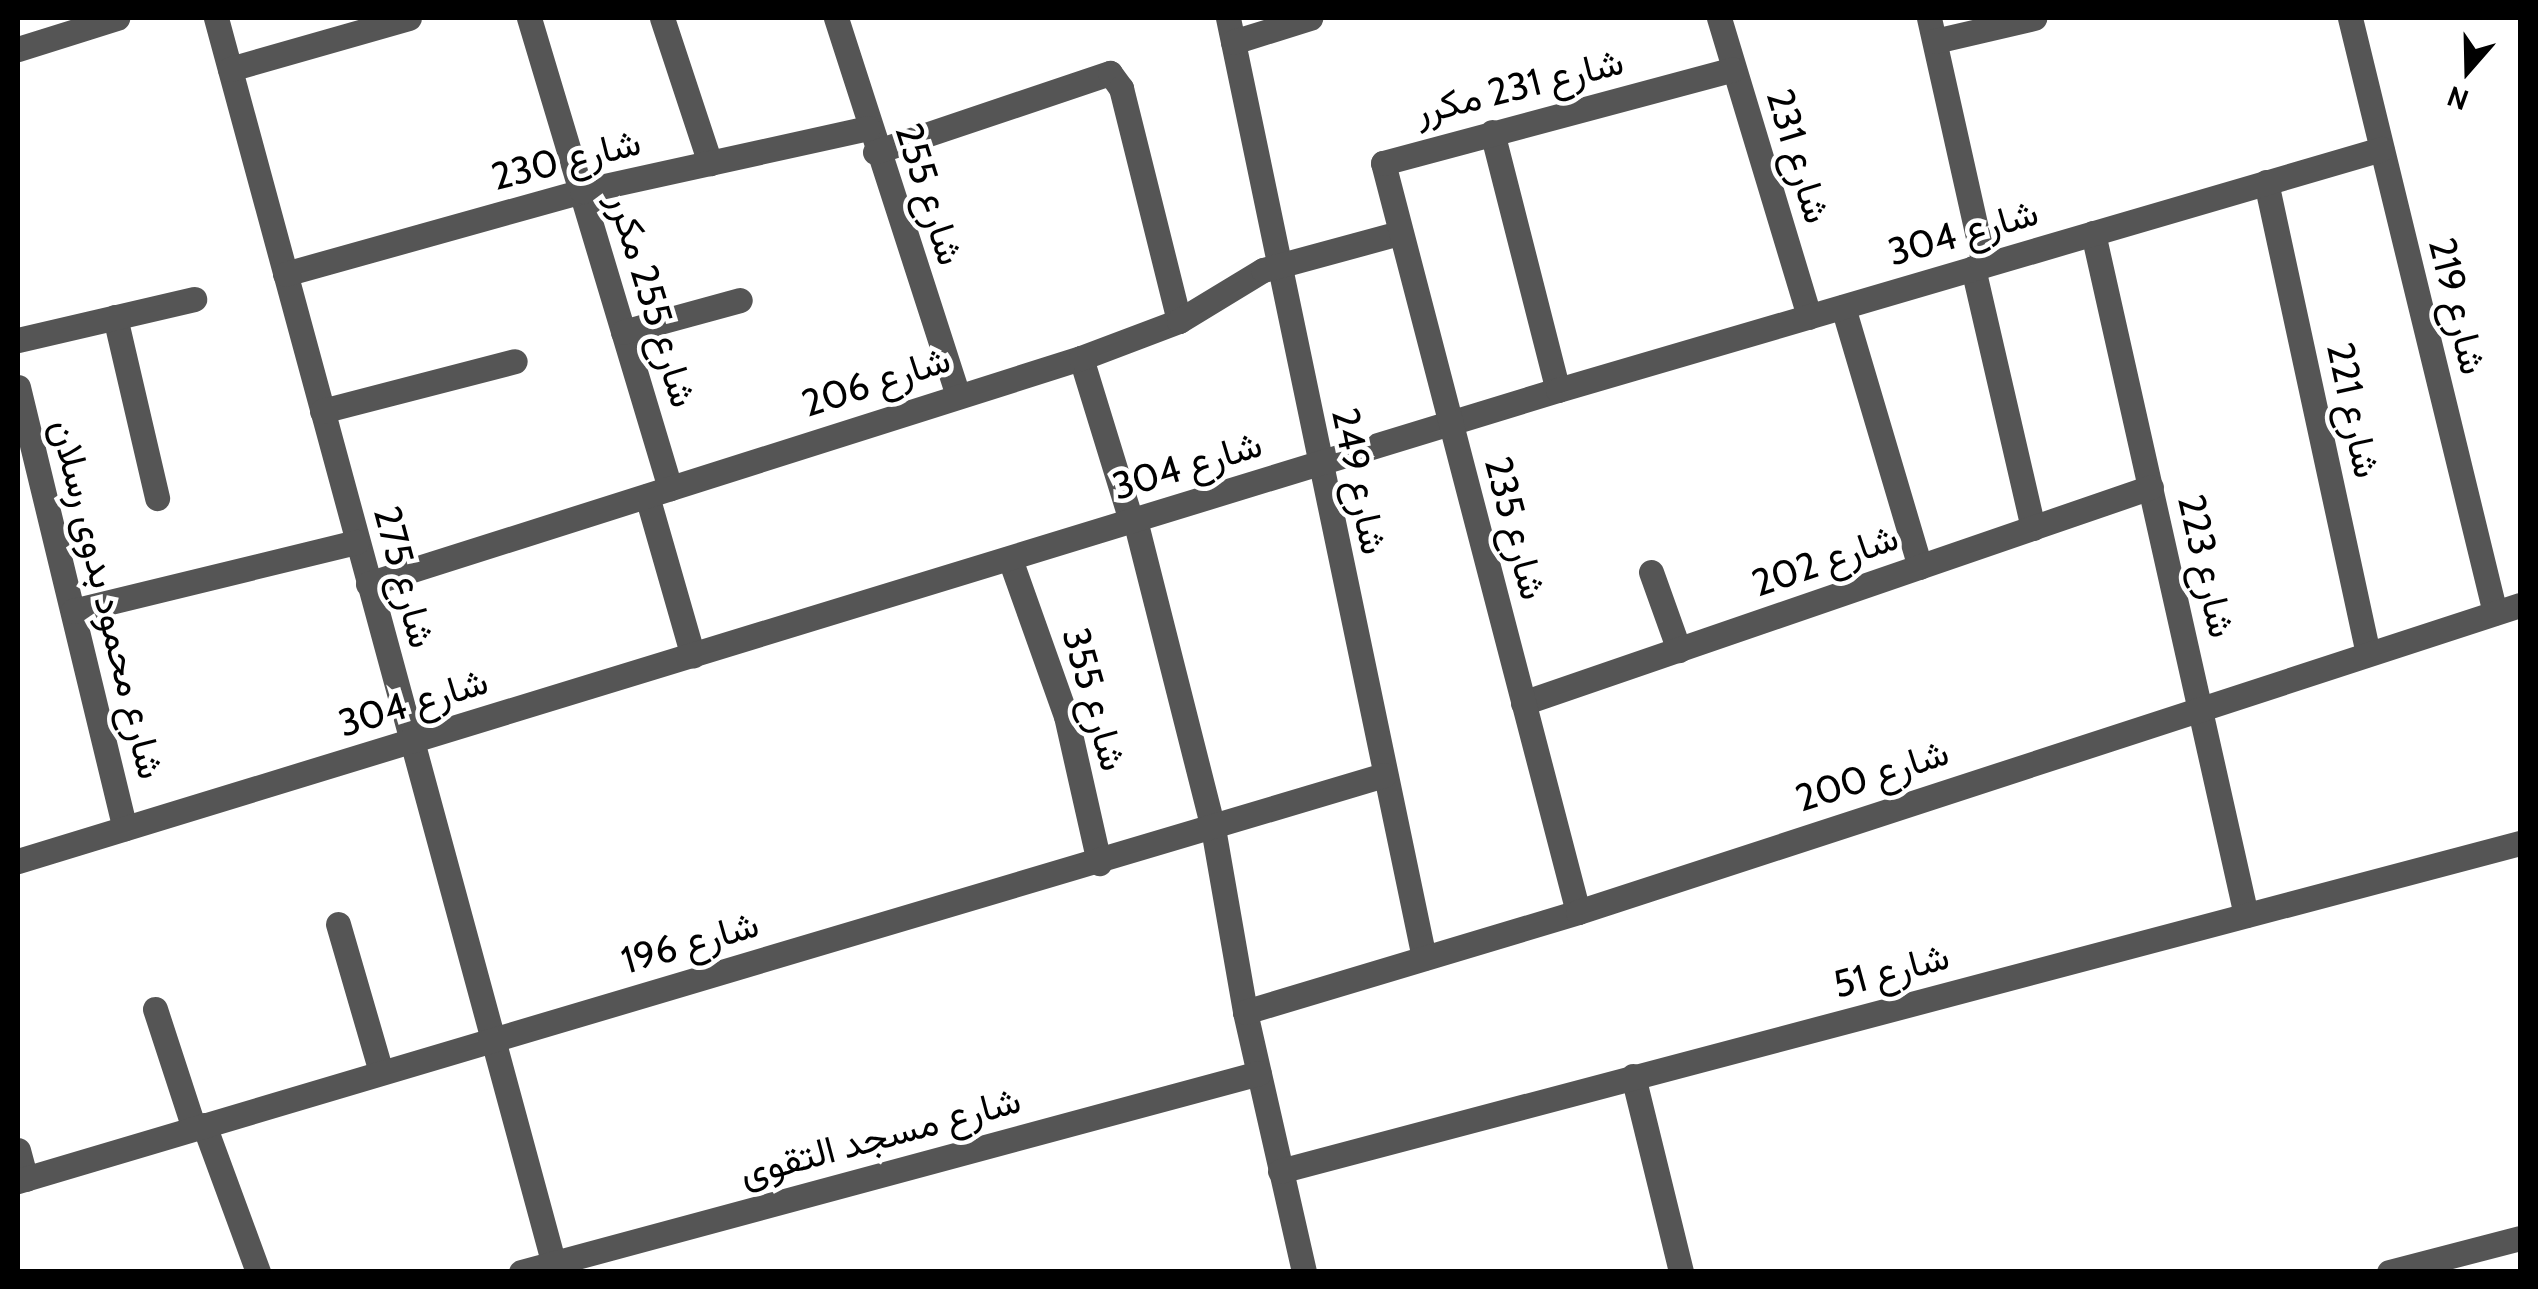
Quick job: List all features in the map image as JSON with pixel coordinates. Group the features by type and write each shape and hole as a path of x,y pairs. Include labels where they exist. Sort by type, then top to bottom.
{"street":[{"path":"18,49 116,18"},
{"name":"شارع 275","path":"216,18 555,1267"},
{"path":"230,70 409,18"},
{"name":"شارع 255 مكرر","path":"530,18 623,332 693,656"},
{"path":"662,18 710,163"},
{"name":"شارع 255","path":"836,18 872,140 957,392"},
{"path":"1231,30 1310,18"},
{"name":"شارع 231","path":"1719,18 1809,316"},
{"path":"2033,528 1932,29 2034,18"},
{"name":"شارع 219","path":"2350,18 2495,613"},
{"name":"شارع 249","path":"1231,30 1317,464 1424,958"},
{"name":"شارع 231 مكرر","path":"1383,163 1734,70"},
{"name":"شارع 230","path":"285,274 582,191 710,163 872,140 1110,73 1121,88 1179,321"},
{"path":"1492,132 1558,390"},
{"name":"شارع 304","path":"18,861 1558,390 2381,149"},
{"name":"شارع 235","path":"1383,163 1578,912"},
{"name":"شارع 221","path":"2266,182 2368,653"},
{"name":"شارع 206","path":"368,584 957,392 1082,358 1179,321 1279,264 1399,233"},
{"name":"شارع 223","path":"2093,233 2246,916"},
{"path":"18,340 194,298"},
{"path":"623,332 740,300"},
{"path":"1843,307 1920,567"},
{"path":"116,317 157,498"},
{"path":"1082,358 1133,520 1214,828 1245,1012 1304,1272"},
{"path":"322,411 515,361"},
{"name":"شارع محمود بدوى رسلان","path":"18,387 126,828"},
{"name":"شارع 202","path":"1523,703 2150,487"},
{"path":"72,611 356,542"},
{"name":"شارع 355","path":"1010,558 1066,716 1099,863"},
{"path":"1652,572 1679,650"},
{"name":"شارع 200","path":"1245,1012 1578,912 2520,604"},
{"name":"شارع 196","path":"22,1180 492,1038 1099,863 1384,775"},
{"name":"شارع 51","path":"1280,1171 2520,843"},
{"path":"338,924 380,1072"},
{"path":"154,1009 258,1272"},
{"name":"شارع مسجد التقوى","path":"521,1272 555,1267 1258,1073"},
{"path":"1632,1076 1681,1272"},
{"path":"18,1150 22,1180"},
{"path":"2389,1272 2520,1238"}]}
